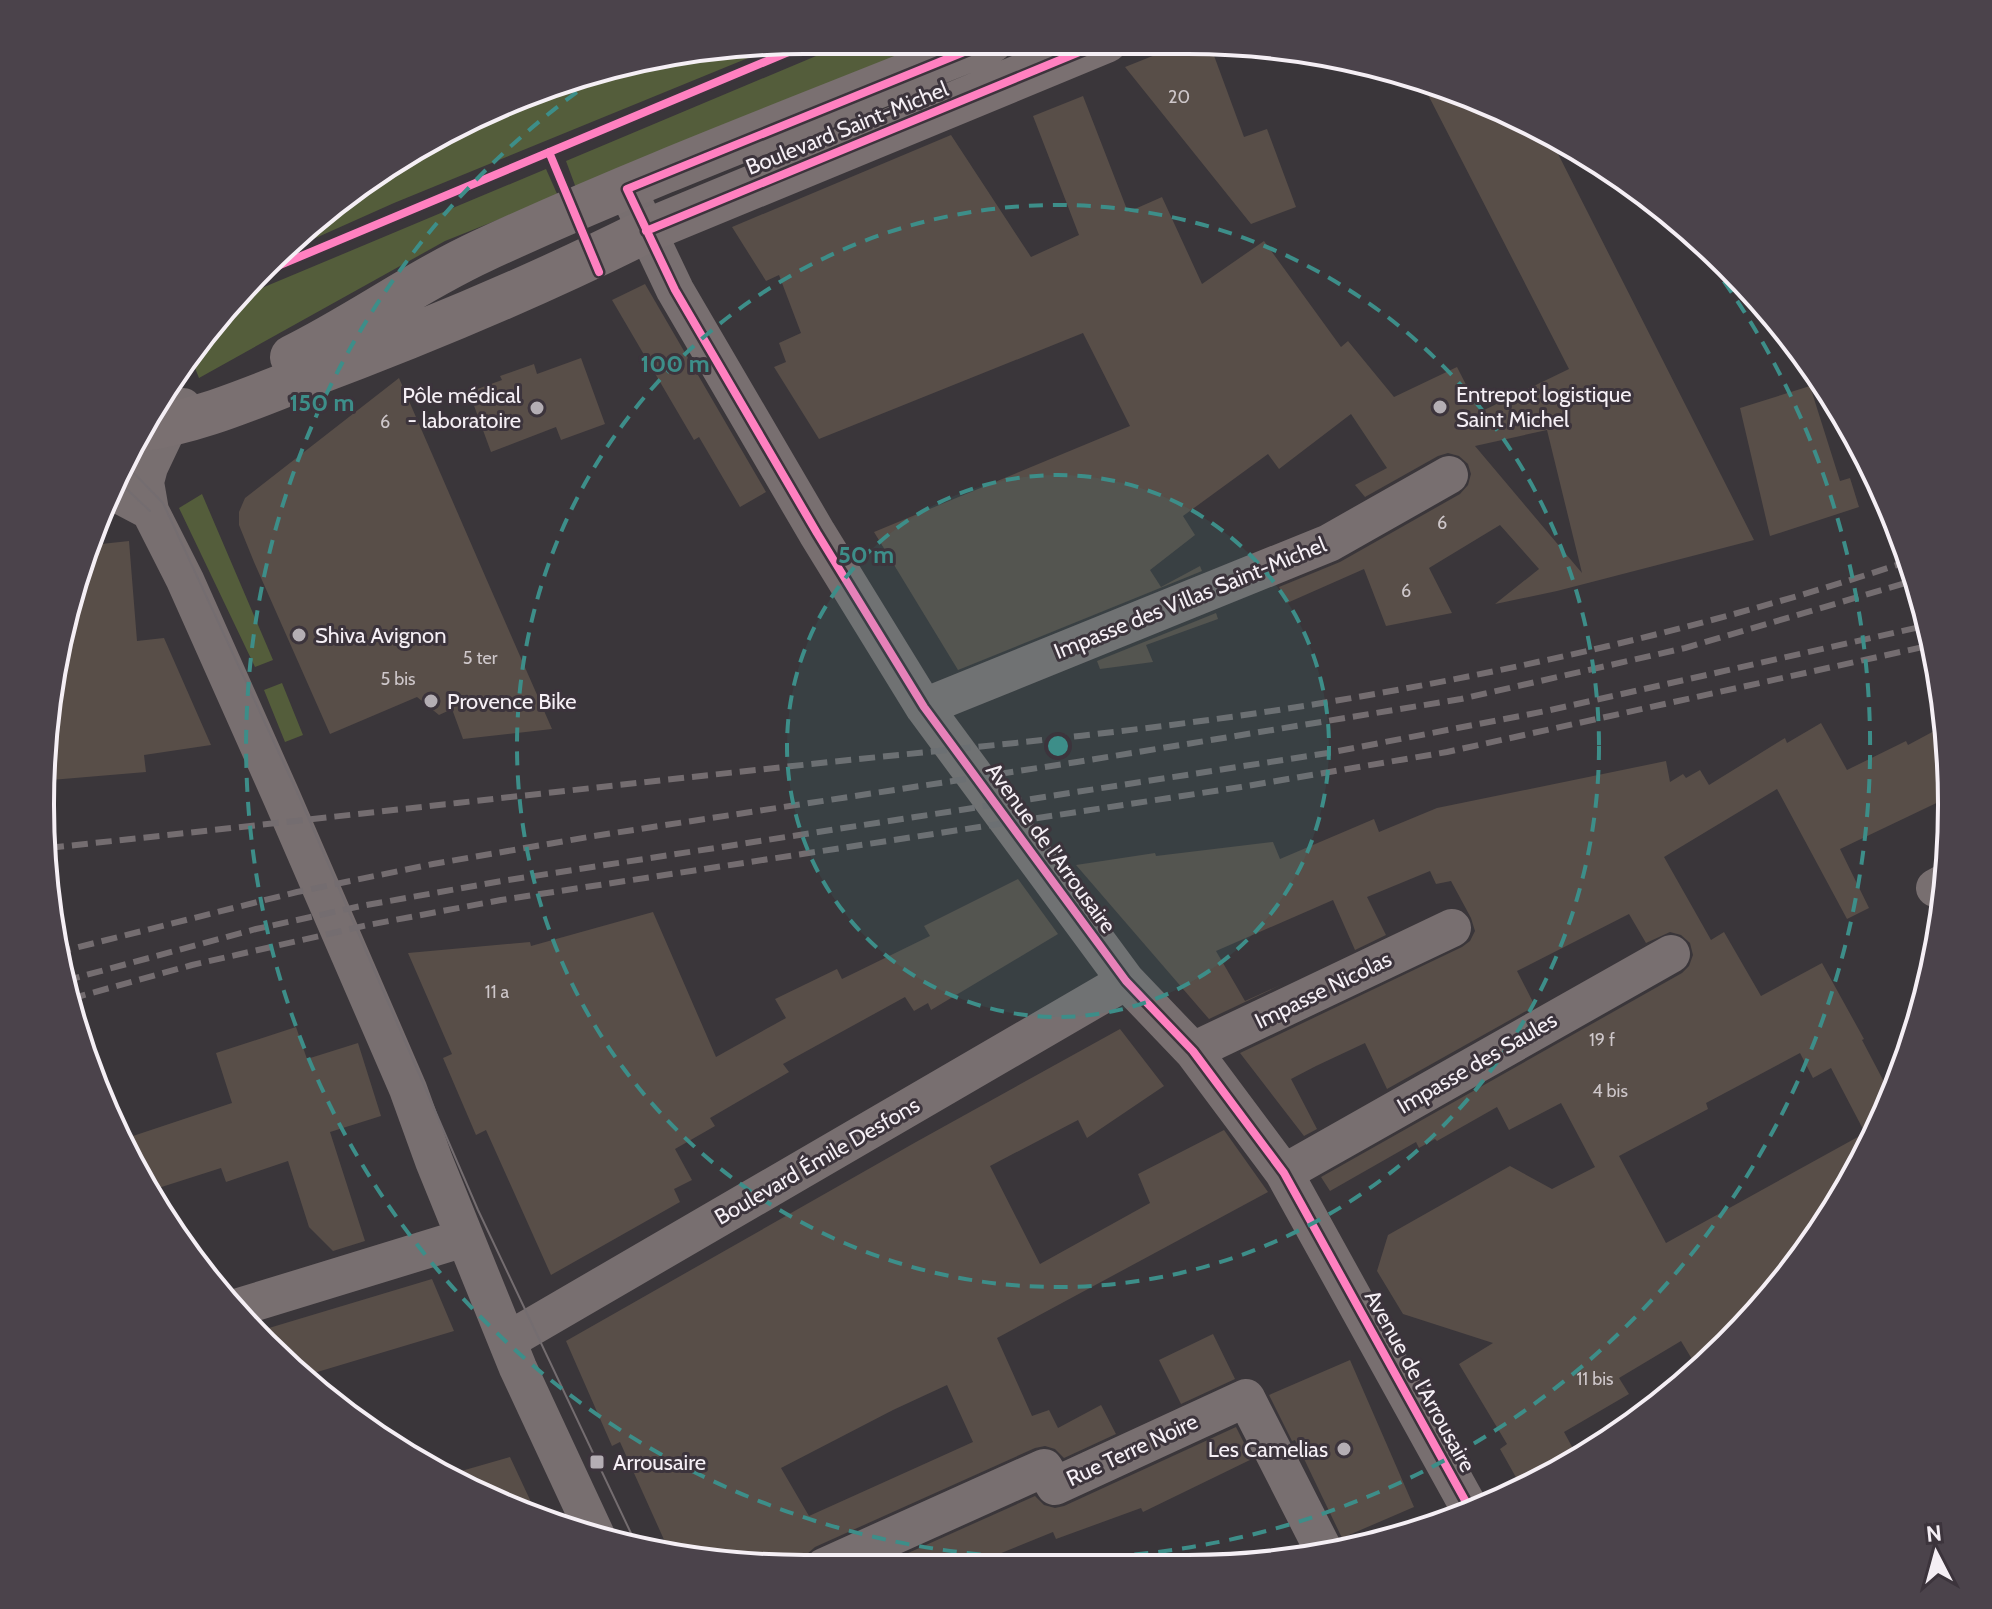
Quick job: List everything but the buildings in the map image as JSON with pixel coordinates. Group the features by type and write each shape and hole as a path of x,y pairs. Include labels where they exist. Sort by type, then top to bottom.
{"main road":[{"name":"Boulevard Saint-Michel","path":"159,423 335,336 453,265 627,189 959,54"},
{"name":"Boulevard Saint-Michel","path":"159,423 190,421 364,356 646,231 1075,54"}],"street":[{"name":"Avenue de l'Arrousaire","path":"627,189 675,290 817,533 924,707 1126,981 1193,1051 1284,1173 1466,1501"},
{"path":"158,424 145,482 150,511 185,580 408,1089 464,1238 582,1521"},
{"name":"Impasse des Villas Saint-Michel","path":"924,707 1329,543 1449,475"},
{"path":"121,496 150,511"},
{"name":"Impasse Nicolas","path":"1193,1051 1452,928"},
{"name":"Impasse des Saules","path":"1284,1173 1671,954"},
{"name":"Boulevard Émile Desfons","path":"507,1341 1126,981"},
{"path":"246,1305 464,1238"},
{"name":"Rue Terre Noire","path":"851,1555 1044,1468 1055,1486 1246,1398 1320,1543"}],"green space":[{"path":"821,54 909,54 576,188 566,161"},
{"path":"753,56 309,241 388,180 473,131 517,111 563,94 658,68"},
{"path":"546,169 558,196 445,241 199,378 195,368 260,289"},
{"path":"202,494 273,660 255,667 179,508"},
{"path":"282,683 303,735 285,742 264,690"}],"tram line":[{"path":"132,471 163,503 299,796 478,1210 632,1534"},
{"path":"125,487 150,511"}],"railway":[{"path":"56,847 1061,738 1291,708 1447,681 1603,647 1757,608 1898,564"},
{"path":"68,950 297,892 433,864 1461,699 1685,648 1904,584"},
{"path":"75,978 256,929 361,906 502,881 1328,753 1546,711 1916,628"},
{"path":"79,996 192,965 368,925 501,900 1241,787 1447,752 1921,647"}],"cycle path":[{"path":"959,54 627,189 675,290 817,533 924,707 1126,981 1193,1051 1284,1173 1466,1501"},
{"path":"646,231 1075,54"},
{"path":"286,262 781,55"},
{"path":"549,152 599,272"}],"place":[{"name":"Entrepot logistique Saint Michel","path":"1440,407"},
{"name":"Pôle médical - laboratoire","path":"537,408"},
{"name":"Shiva Avignon","path":"299,635"},
{"name":"Provence Bike","path":"431,701"},
{"name":"Les Camelias","path":"1344,1449"},
{"name":"Arrousaire","path":"597,1462"}]}
